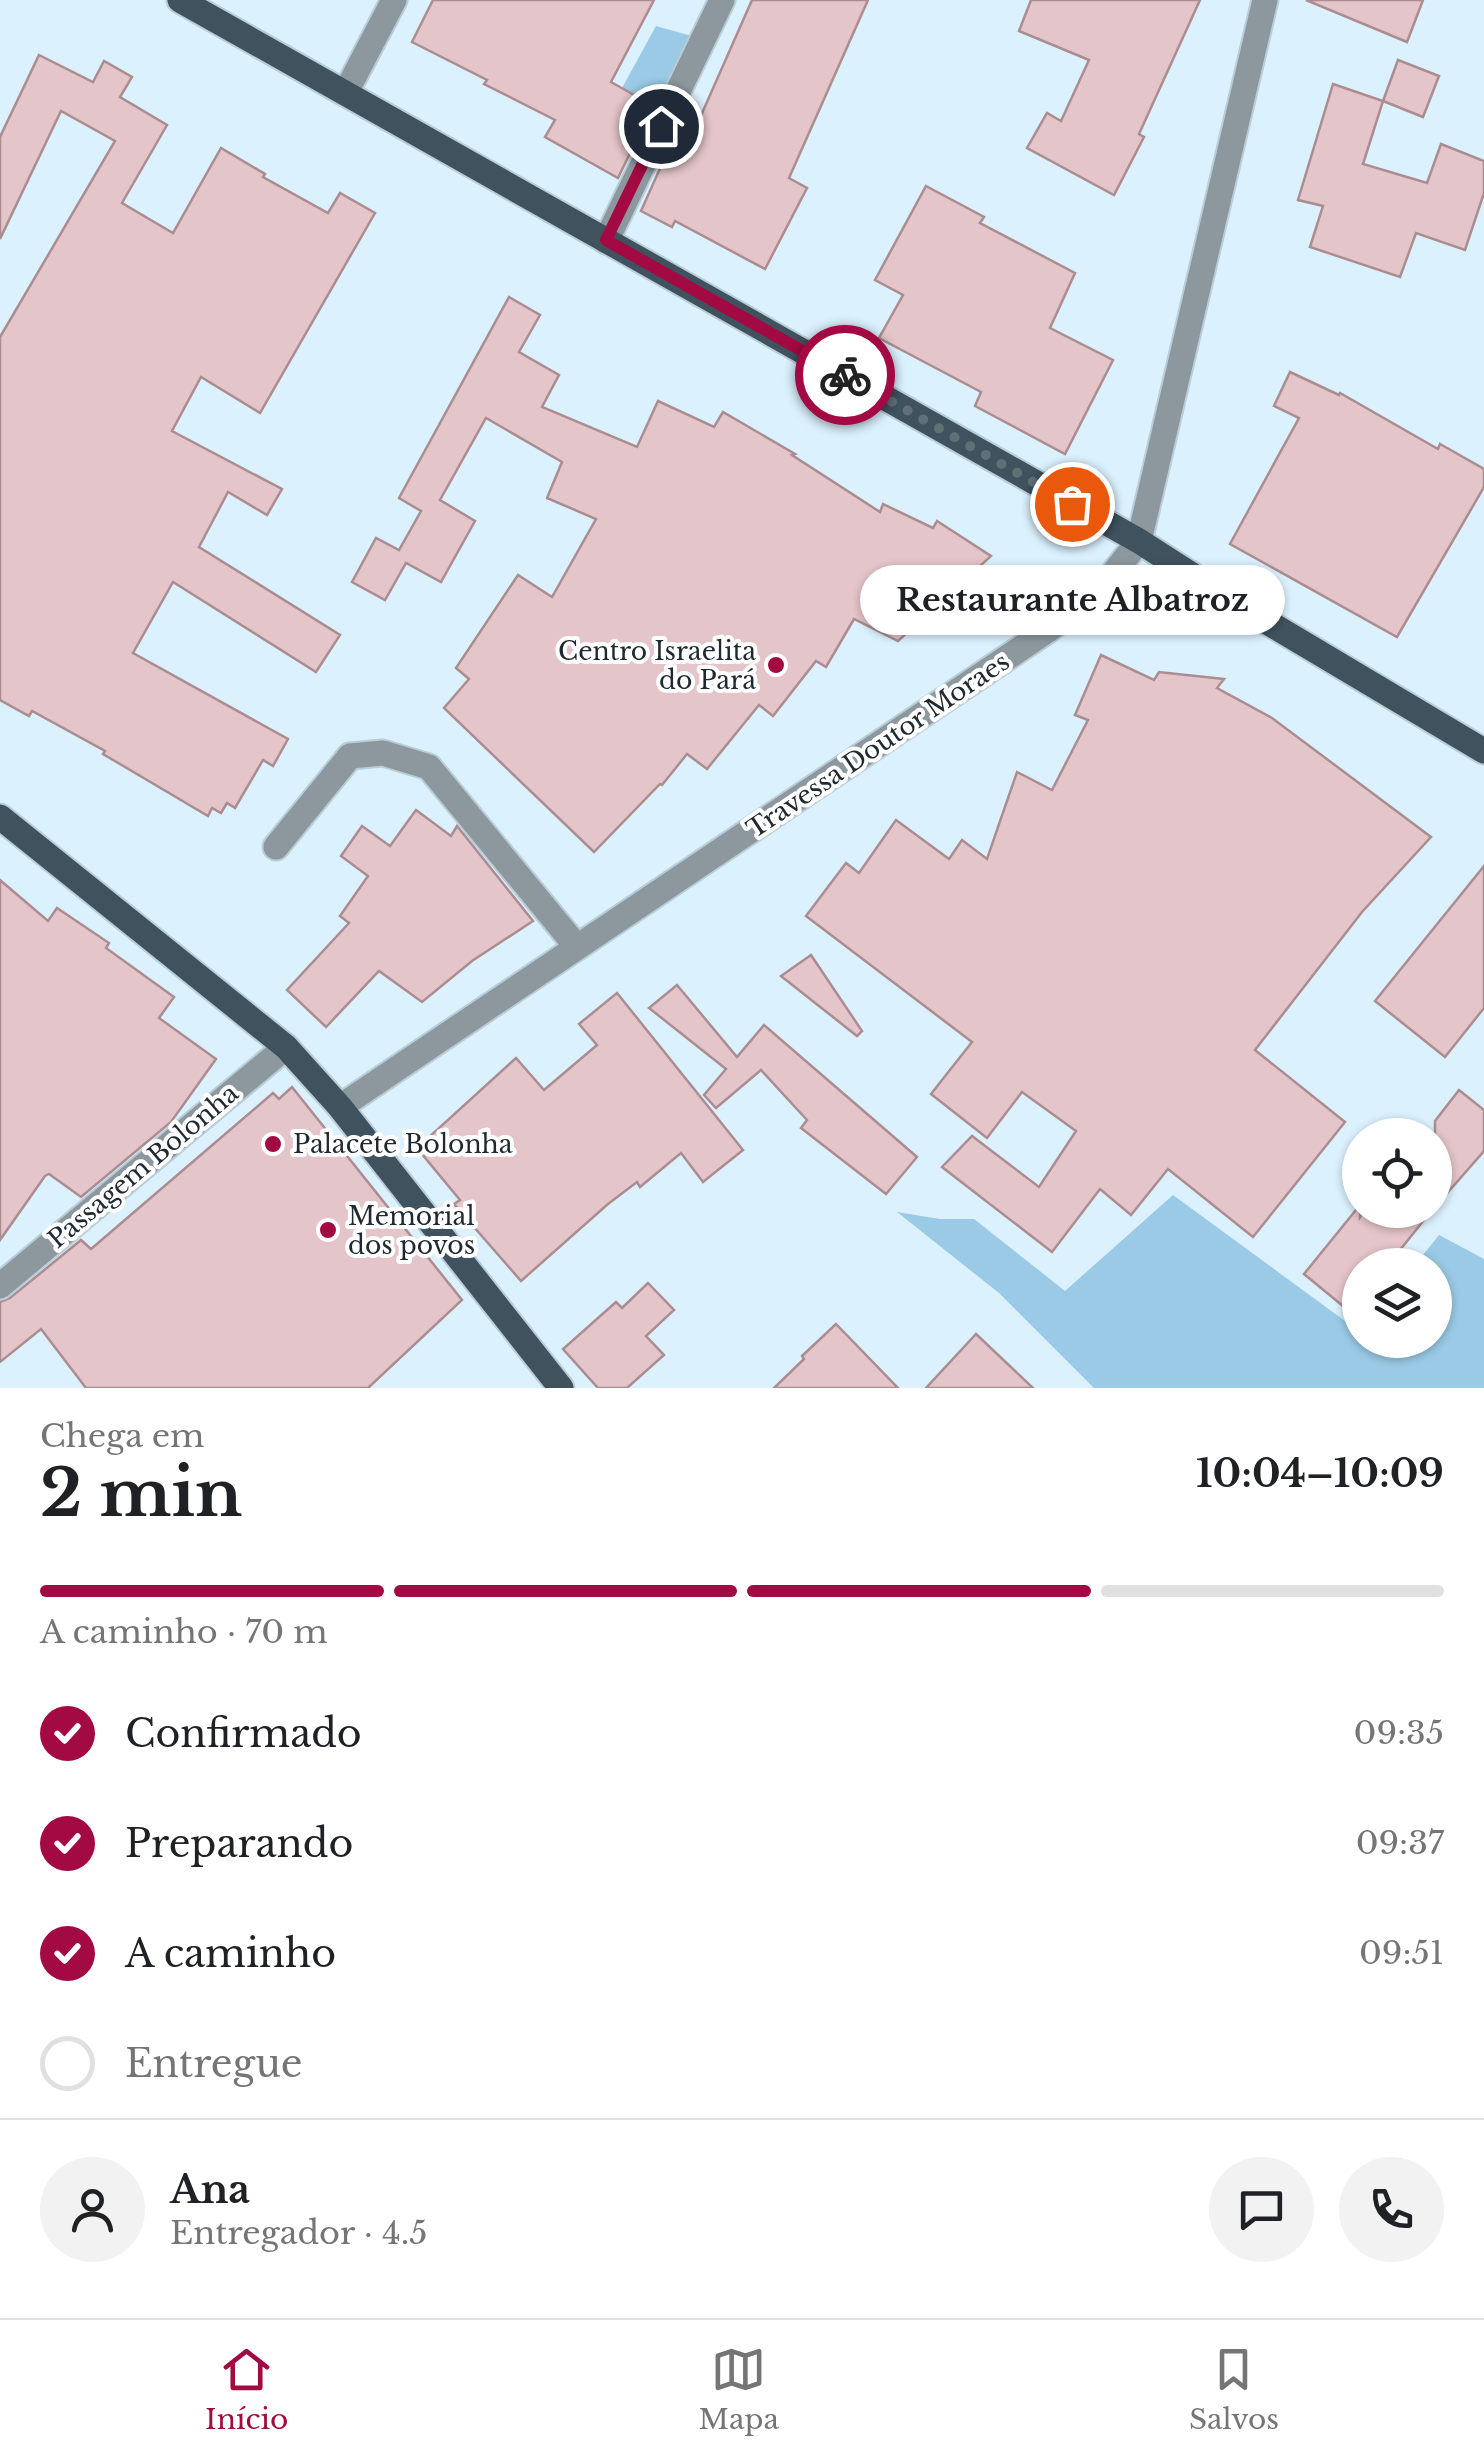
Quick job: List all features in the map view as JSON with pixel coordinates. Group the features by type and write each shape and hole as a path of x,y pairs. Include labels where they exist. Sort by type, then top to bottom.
{"main road":[{"path":"180,0 1139,541 1236,604 1484,751"},
{"path":"0,816 286,1047 340,1106 560,1388"}],"street":[{"path":"346,92 394,0"},
{"path":"606,240 722,0"},
{"name":"Travessa Doutor Moraes","path":"340,1106 1048,630 1101,590 1139,541 1264,0"},
{"path":"276,847 350,756 383,754 429,767 577,947"},
{"name":"Passagem Bolonha","path":"0,1286 286,1047"}],"shaded area":[{"path":"656,26 692,36 659,106 622,88"},
{"path":"1173,1195 1342,1319 1342,1358 1452,1358 1452,1248 1429,1248 1439,1235 1484,1259 1484,1388 1094,1388 999,1293 897,1212 940,1219 974,1219 1065,1291"}],"building":[{"path":"433,0 654,0 611,82 643,100 634,117 645,122 618,178 545,137 555,120 412,42"},
{"path":"752,0 868,0 789,178 807,188 765,269 675,221 672,227 641,211 674,137 688,145"},
{"path":"1031,0 1200,0 1139,134 1144,137 1114,195 1027,148 1047,113 1061,121 1089,60 1019,31"},
{"path":"1306,0 1423,0 1407,42"},
{"path":"39,55 93,82 104,61 132,77 120,97 167,125 122,203 173,233 221,148 328,213 340,193 375,213 260,413 201,377 172,431 282,489 267,515 228,492 199,547 340,635 316,672 173,582 133,653 288,739 273,766 263,760 235,808 227,803 221,813 212,808 208,816 103,754 105,751 32,711 29,716 0,700 0,337 115,141 61,111 0,239 0,137"},
{"path":"1398,60 1439,76 1423,117 1383,101"},
{"path":"1333,84 1383,101 1363,164 1427,183 1441,144 1484,161 1484,193 1465,250 1416,233 1400,277 1310,247 1323,206 1298,200"},
{"path":"926,186 984,217 980,223 1075,273 1050,328 1113,360 1065,454 975,406 981,392 879,338 903,295 875,280"},
{"path":"509,297 540,315 519,352 559,375 542,407 637,447 658,401 714,427 723,412 795,454 792,455 880,512 883,504 933,528 937,521 991,556 898,641 854,619 826,667 816,661 773,716 759,705 707,769 687,754 662,785 594,852 444,708 469,679 456,668 518,575 552,597 596,519 547,498 562,462 486,418 440,500 475,521 441,582 406,563 385,600 352,582 376,538 399,550 421,511 399,498"},
{"path":"1290,372 1340,393 1438,449 1440,444 1484,469 1484,487 1397,637 1230,544 1299,418 1274,406"},
{"path":"1101,655 1154,680 1159,672 1224,679 1217,688 1272,718 1431,837 1362,912 1255,1050 1342,1120 1342,1126 1253,1237 1168,1169 1131,1215 1100,1189 1052,1252 942,1167 972,1136 1039,1187 1076,1131 1022,1092 987,1138 931,1094 972,1042 806,916 846,863 859,873 896,820 949,859 962,840 987,859 1017,772 1052,790 1088,720 1075,715"},
{"path":"416,810 451,836 457,826 533,921 472,961 422,1002 379,971 326,1027 287,990 349,923 340,916 368,876 341,856 362,826 390,846"},
{"path":"1484,866 1484,1008 1445,1057 1375,1001"},
{"path":"0,880 48,921 57,908 109,943 106,948 174,997 159,1018 216,1059 171,1122 81,1197 49,1174 45,1176 0,1240"},
{"path":"811,955 862,1031 857,1036 781,976"},
{"path":"677,985 737,1057 764,1025 917,1157 886,1194 801,1128 807,1120 761,1070 716,1108 704,1095 726,1069 649,1008"},
{"path":"617,993 743,1150 703,1182 681,1153 640,1187 637,1182 608,1204 521,1281 454,1204 460,1200 417,1148 516,1058 544,1090 597,1045 579,1024"},
{"name":"Memorial dos povos","path":"292,1087 462,1300 368,1388 86,1388 41,1329 0,1362 0,1302 81,1240 91,1249 273,1093 279,1099"},
{"path":"1459,1090 1484,1110 1484,1151 1452,1188 1452,1118 1437,1118"},
{"path":"1342,1227 1418,1228 1402,1248 1342,1248 1342,1305 1304,1274"},
{"path":"648,1283 674,1310 646,1336 664,1355 627,1388 598,1388 563,1349 616,1302 622,1308"},
{"path":"836,1324 898,1388 774,1388 804,1359 802,1356"},
{"path":"976,1334 1033,1388 926,1388"}],"way so far":[{"path":"845,375 1072,504"}],"place":[{"name":"Restaurante Albatroz","path":"1072,504"},
{"name":"Centro Israelita do Pará","path":"776,665"},
{"name":"Palacete Bolonha","path":"273,1144"},
{"name":"Memorial dos povos","path":"328,1230"}],"route":[{"path":"661,126 606,240 845,375"}]}
